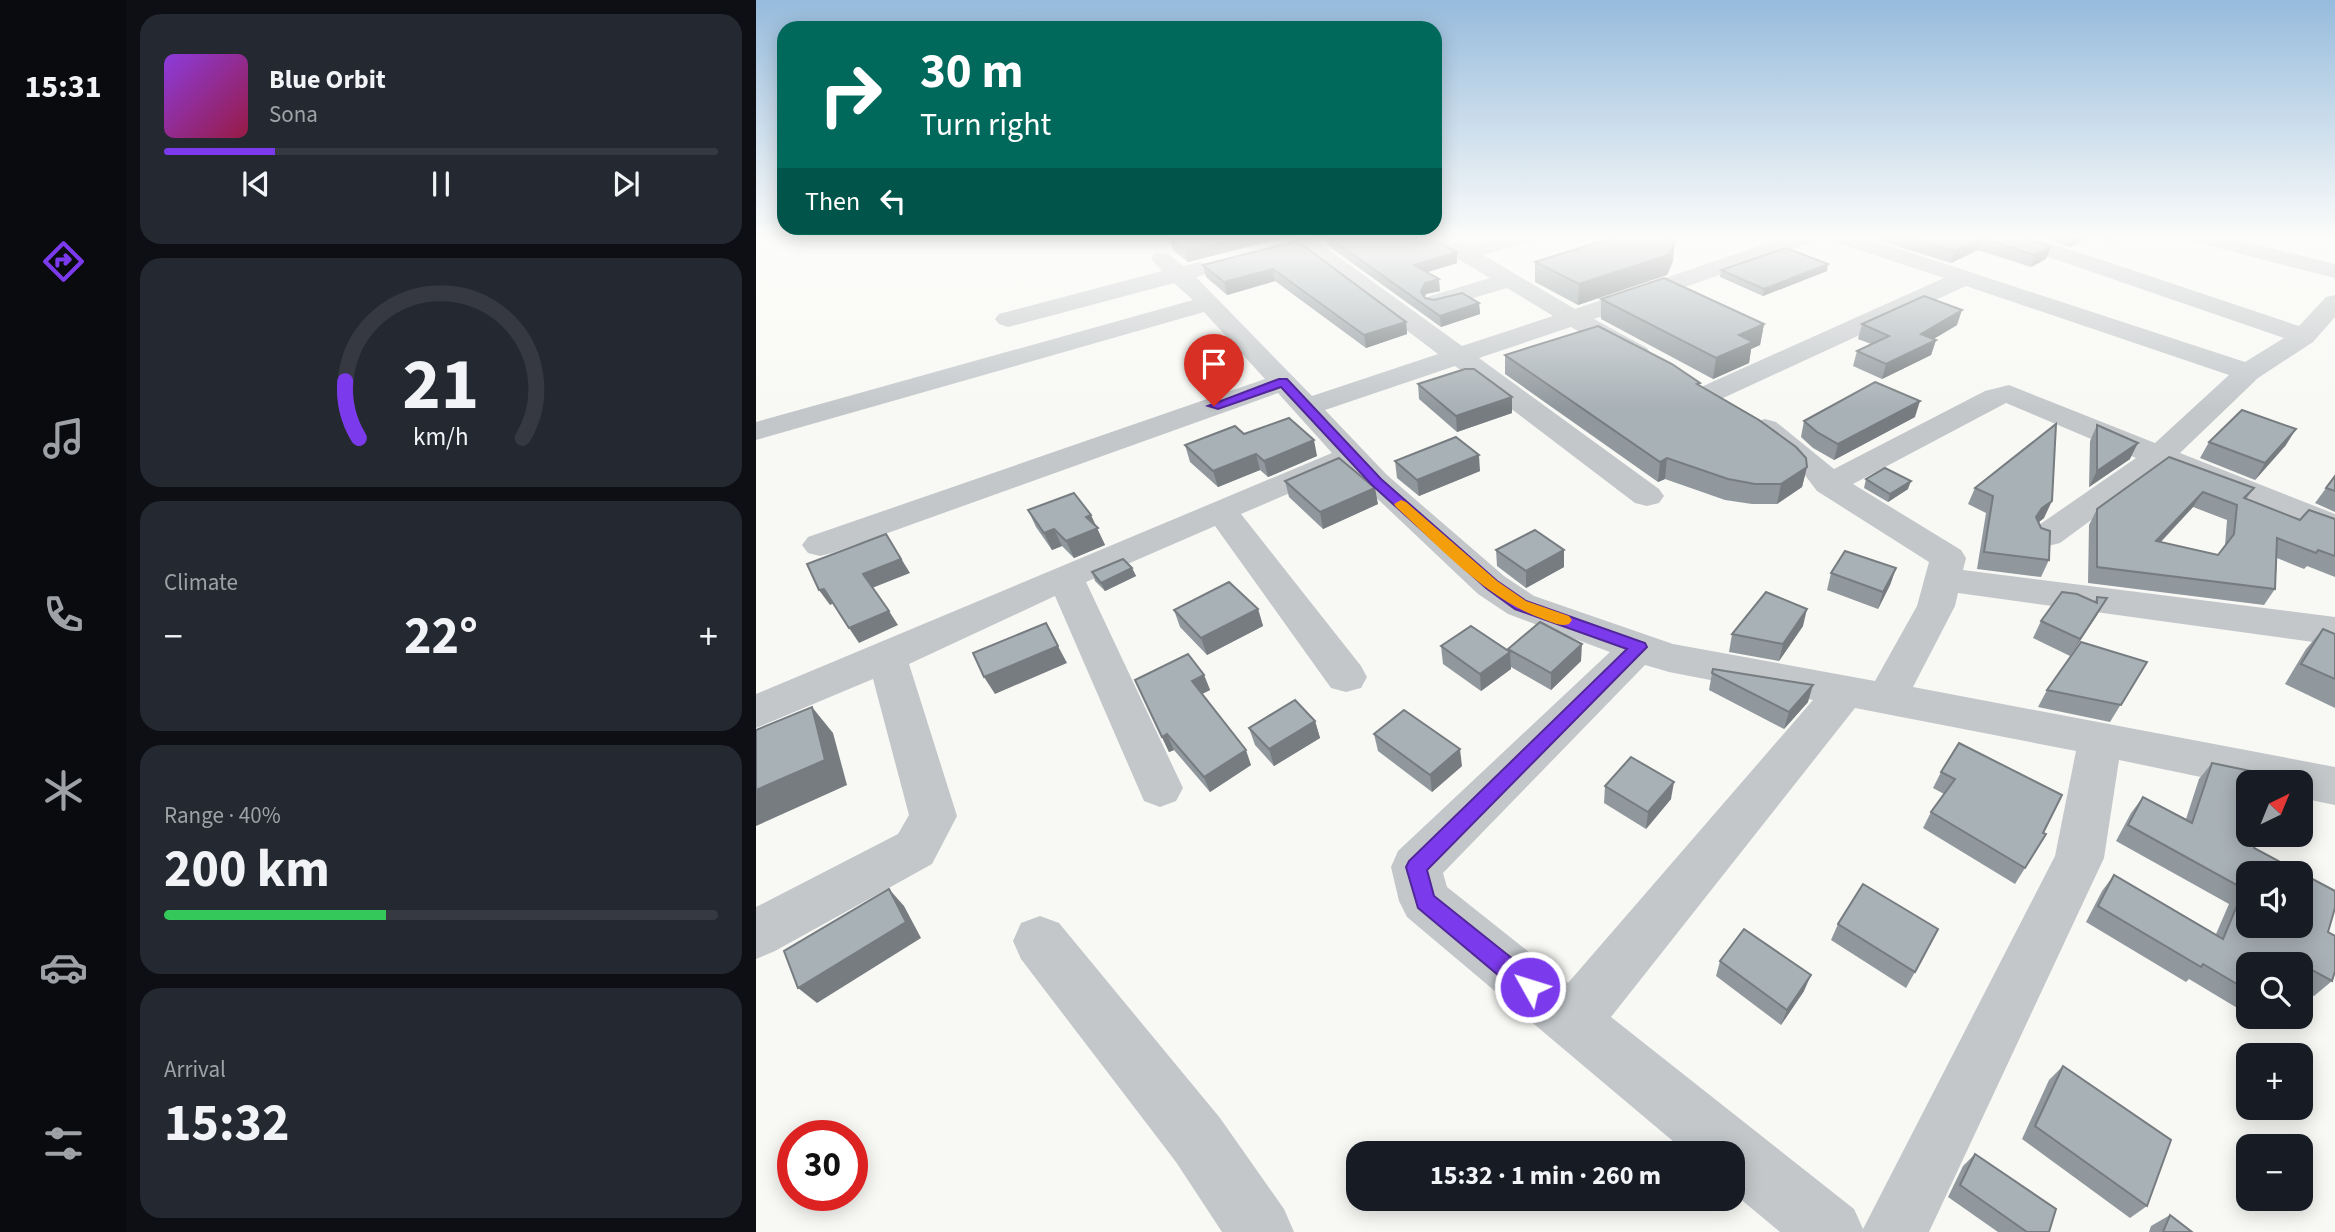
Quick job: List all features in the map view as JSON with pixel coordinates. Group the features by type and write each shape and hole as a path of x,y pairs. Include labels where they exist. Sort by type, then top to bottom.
{"street":[{"path":"1008,319 1083,294"},
{"path":"1200,294 1376,482 1491,584 1521,605 1669,658 2100,738 2335,786"},
{"path":"1372,294 1647,496"},
{"path":"1436,302 1461,294"},
{"path":"1534,294 1740,409 1815,467 1829,484 1948,558 1936,606 1892,688 1868,695 1572,1021"},
{"path":"820,545 1294,394 1456,357 1640,294"},
{"path":"1688,381 1920,294"},
{"path":"2014,294 2248,372"},
{"path":"2180,294 2304,337"},
{"path":"2048,535 2160,456 2248,372 2304,337 2335,302"},
{"path":"756,431 1209,303"},
{"path":"1829,484 1995,397 2009,394 2335,526"},
{"path":"756,712 1353,455"},
{"path":"1220,511 1346,677"},
{"path":"1065,577 1160,788"},
{"path":"1943,579 2335,631"},
{"path":"1639,647 1416,867 1425,901 1830,1232"},
{"path":"756,934 915,849 933,816 887,657"},
{"path":"1895,1232 2079,858 2100,738"},
{"path":"1040,941 1198,1140 1261,1232"}],"building":[{"path":"1308,294 1369,294 1406,322 1364,335"},
{"path":"1410,294 1423,294 1425,298 1434,300 1465,294 1479,303 1440,316"},
{"path":"1615,294 1700,294 1764,324 1739,335 1753,342 1716,358 1601,299"},
{"path":"1924,296 1962,310 1921,334 1936,340 1886,364 1857,351 1889,336 1862,324"},
{"path":"1598,326 1672,364 1700,383 1697,384 1759,420 1796,447 1806,458 1807,467 1781,484 1755,484 1728,479 1667,458 1660,462 1505,355"},
{"path":"1465,369 1474,369 1512,397 1456,416 1418,384"},
{"path":"1875,382 1920,401 1838,444 1804,421"},
{"path":"2242,410 2296,429 2265,463 2209,442"},
{"path":"1289,418 1314,440 1264,461 1256,454 1213,471 1185,445 1235,426 1244,434"},
{"path":"2056,424 2052,501 2042,508 2036,517 2041,528 2050,531 2049,560 1984,552 1993,496 1975,488"},
{"path":"2097,425 2138,443 2097,471"},
{"path":"1456,437 1479,455 1417,480 1395,461"},
{"path":"2169,457 2254,488 2244,498 2300,520 2309,510 2335,519 2335,556 2318,550 2316,553 2277,538 2275,589 2097,567 2097,509","holes":["2203,492 2237,505 2234,534 2218,555 2156,541"]},
{"path":"1339,458 1375,488 1320,512 1285,481"},
{"path":"1885,468 1911,481 1890,494 1866,479"},
{"path":"2335,476 2335,491 2326,488"},
{"path":"1074,493 1091,515 1086,517 1098,528 1066,541 1054,529 1044,533 1028,510"},
{"path":"1535,530 1564,550 1526,571 1496,550"},
{"path":"886,534 901,559 863,574 889,611 849,628 824,589 819,590 807,564"},
{"path":"1845,551 1896,568 1883,592 1831,573"},
{"path":"1123,559 1132,568 1101,583 1092,572"},
{"path":"1229,582 1258,609 1201,638 1174,610"},
{"path":"1766,592 1807,609 1783,644 1732,634"},
{"path":"2062,592 2077,594 2097,603 2097,597 2107,598 2080,639 2041,621"},
{"path":"1540,622 1582,644 1551,673 1508,649"},
{"path":"1046,623 1058,646 984,677 973,653"},
{"path":"1471,626 1510,652 1480,674 1441,646"},
{"path":"2323,629 2335,634 2335,679 2301,664"},
{"path":"2081,642 2147,662 2121,705 2047,690"},
{"path":"1188,654 1204,675 1192,681 1246,750 1204,777 1167,734 1162,737 1135,680"},
{"path":"1713,669 1813,685 1789,712 1712,673"},
{"path":"1295,700 1315,721 1269,749 1249,728"},
{"path":"812,707 825,760 756,790 756,730"},
{"path":"1404,710 1460,749 1430,775 1374,734"},
{"path":"1959,743 2062,795 2043,833 2046,834 2025,868 1931,812 1955,779 1941,772"},
{"path":"1631,757 1674,782 1648,812 1605,786"},
{"path":"2212,763 2246,770 2236,770 2236,847 2254,847 2278,861 2236,861 2236,885 2128,825 2143,797 2192,823"},
{"path":"2114,875 2223,939 2236,908 2236,938 2313,938 2313,879 2335,891 2335,908 2328,932 2335,936 2335,971 2332,981 2313,971 2313,952 2236,952 2236,983 2203,964 2201,967 2098,906"},
{"path":"1863,884 1938,929 1915,972 1838,924"},
{"path":"889,889 906,922 798,988 784,951"},
{"path":"1744,929 1811,975 1787,1010 1720,961"},
{"path":"2063,1066 2171,1140 2147,1206 2035,1126"},
{"path":"1975,1154 2056,1209 2049,1232 2027,1232 1960,1185"},
{"path":"2170,1215 2192,1232 2163,1232"}],"slow traffic":[{"path":"1401,504 1491,584 1521,605 1564,620"}],"route":[{"path":"1214,406 1283,382 1376,482 1491,584 1521,605 1639,647 1416,867 1425,901 1530,987"}]}
